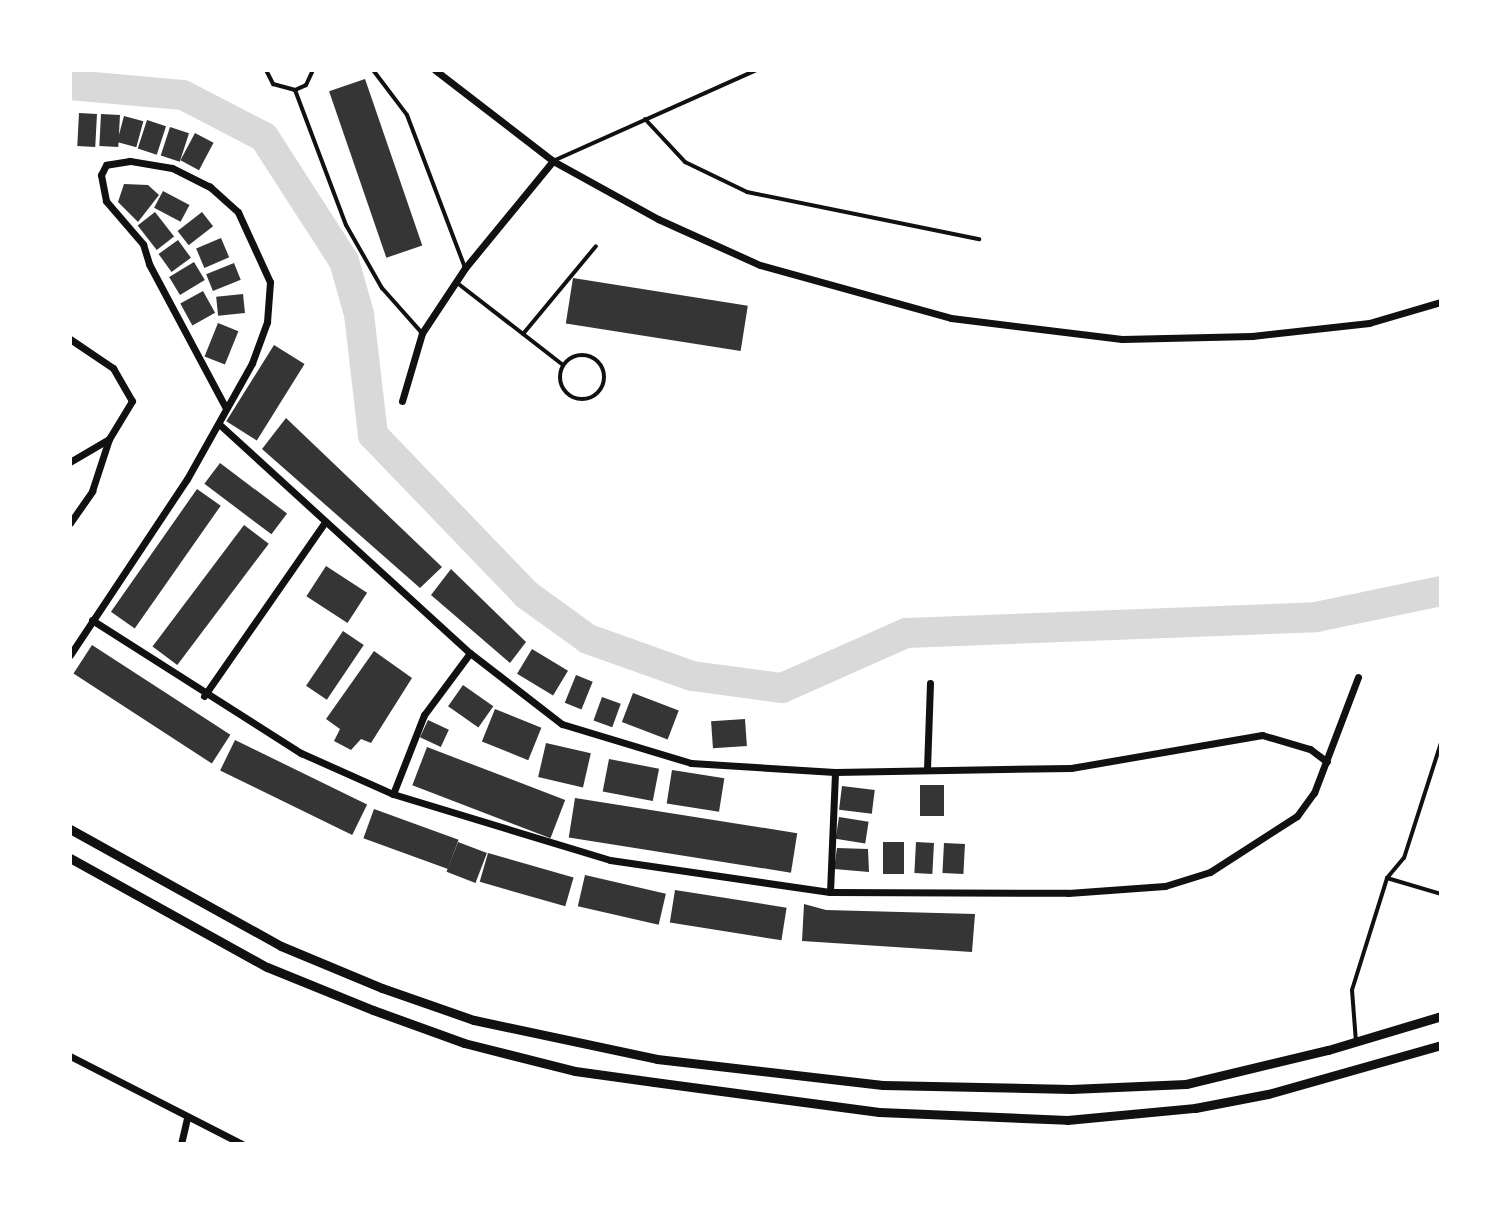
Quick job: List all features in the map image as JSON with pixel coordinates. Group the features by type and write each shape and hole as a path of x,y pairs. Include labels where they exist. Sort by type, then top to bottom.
{"street":[{"path":"435,70 553,161 658,219 760,265 951,318 1122,339 1252,336 1369,323 1441,302"},
{"path":"70,655 219,424 267,322 270,282 257,244 238,212 210,187 172,168 130,161 106,165 101,175 106,201 143,244 149,264 226,408"},
{"path":"402,401 422,333 465,268 553,161"},
{"path":"70,339 113,368 132,401 109,439 92,491 70,523"},
{"path":"219,424 470,653 562,724 691,763 835,772 1071,768 1262,735 1288,740 1327,762"},
{"path":"70,462 109,439"},
{"path":"204,696 325,522"},
{"path":"92,620 204,696 301,753 393,794 610,860 830,892 1068,893 1165,886 1239,856 1297,816 1327,762 1358,677"},
{"path":"393,794 424,715 470,653"},
{"path":"927,769 930,683"},
{"path":"830,892 835,772"},
{"path":"70,829 281,946 382,988 474,1020 657,1059 883,1085 1071,1089 1186,1084 1356,1042 1441,1016"},
{"path":"70,858 267,967 373,1010 464,1043 575,1071 654,1082 879,1112 1067,1120 1195,1108 1268,1094 1441,1045"},
{"path":"70,1056 187,1119 242,1144"},
{"path":"181,1144 187,1119"}],"lane":[{"path":"266,70 273,84 295,90 306,85 313,70"},
{"path":"373,70 407,115 465,268"},
{"path":"553,161 756,70"},
{"path":"295,90 346,225 382,288 422,333"},
{"path":"645,119 685,162 747,192 979,239"},
{"path":"523,334 596,246"},
{"path":"456,282 563,365"},
{"path":"580,355 594,359 604,376 600,389 590,398 570,396 561,385 563,365 580,355"},
{"path":"1356,1042 1352,990 1387,878 1404,858 1441,743"},
{"path":"1387,878 1441,894"}],"building":[{"path":"365,79 422,245 386,258 329,91"},
{"path":"79,113 97,114 95,147 77,146"},
{"path":"101,114 120,115 118,147 99,146"},
{"path":"124,116 143,121 136,147 117,142"},
{"path":"147,120 166,126 157,155 138,149"},
{"path":"170,127 189,133 180,162 161,156"},
{"path":"195,133 214,143 199,170 180,160"},
{"path":"124,184 148,185 159,195 138,222 118,202"},
{"path":"163,191 189,205 181,222 154,208"},
{"path":"155,212 174,236 157,250 138,226"},
{"path":"202,212 213,226 189,245 178,231"},
{"path":"221,238 229,257 204,268 196,249"},
{"path":"178,240 191,258 172,272 159,254"},
{"path":"194,262 205,280 180,295 169,277"},
{"path":"234,263 241,280 213,291 206,274"},
{"path":"573,278 748,306 741,351 566,323"},
{"path":"203,291 215,313 192,325 180,304"},
{"path":"243,294 245,313 218,316 216,297"},
{"path":"218,323 238,331 225,365 205,356"},
{"path":"274,345 305,364 257,440 226,421"},
{"path":"286,418 442,567 420,588 262,449"},
{"path":"220,463 287,514 271,534 204,484"},
{"path":"197,489 221,506 135,629 111,612"},
{"path":"244,525 269,544 177,665 153,646"},
{"path":"326,566 367,593 347,623 306,596"},
{"path":"451,569 526,642 510,663 431,595"},
{"path":"343,631 364,645 327,700 306,686"},
{"path":"92,645 230,735 212,763 73,674"},
{"path":"532,649 568,671 553,695 517,674"},
{"path":"374,651 412,678 371,743 361,739 351,750 334,741 340,729 326,719"},
{"path":"576,675 593,682 581,710 565,703"},
{"path":"463,685 493,706 478,728 448,706"},
{"path":"633,693 679,711 668,740 622,722"},
{"path":"602,697 621,704 612,727 593,720"},
{"path":"495,709 541,728 528,760 482,741"},
{"path":"745,719 747,746 713,748 711,721"},
{"path":"428,720 449,730 441,747 420,737"},
{"path":"235,740 367,804 352,835 220,771"},
{"path":"546,743 591,753 583,787 538,777"},
{"path":"427,747 565,800 550,838 412,785"},
{"path":"609,759 659,769 653,801 603,791"},
{"path":"672,770 724,778 719,812 667,804"},
{"path":"920,785 944,785 944,816 920,816"},
{"path":"842,786 875,790 872,814 839,810"},
{"path":"575,798 797,833 791,873 569,838"},
{"path":"374,809 459,840 448,869 363,838"},
{"path":"839,817 869,822 865,843 836,839"},
{"path":"458,842 487,853 475,883 447,872"},
{"path":"883,842 904,842 904,874 883,874"},
{"path":"916,842 934,843 932,874 914,873"},
{"path":"944,843 965,844 963,874 942,873"},
{"path":"837,848 868,849 869,872 834,869"},
{"path":"488,853 574,878 565,906 480,882"},
{"path":"585,875 666,894 659,925 578,906"},
{"path":"675,890 787,908 781,940 670,923"},
{"path":"804,904 826,910 975,914 972,952 802,941"}],"waterway":[{"path":"70,85 183,95 264,137 344,261 359,314 373,435 527,595 588,639 692,676 782,688 906,633 1316,617 1441,591"}]}
